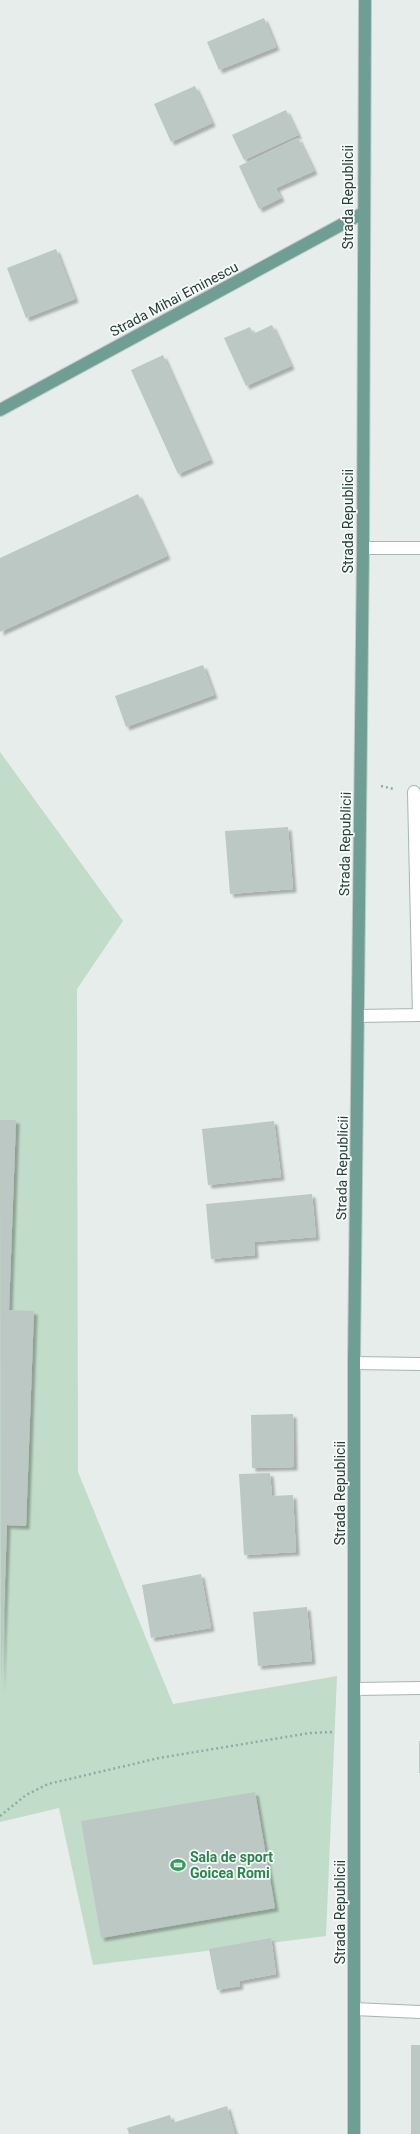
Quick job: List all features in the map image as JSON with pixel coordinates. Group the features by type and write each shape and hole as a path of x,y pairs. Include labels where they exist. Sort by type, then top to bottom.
{"main road":[{"name":"Strada Republicii","path":"354,2134 356,1689 354,1363 364,548 363,214 365,0"},
{"name":"Strada Mihai Eminescu","path":"0,410 363,214"}],"street":[{"path":"364,548 420,548"},
{"path":"358,1016 419,1015 414,792"},
{"path":"354,1363 420,1364"},
{"path":"356,1689 420,1688"},
{"path":"354,2009 420,2012"}],"path":[{"path":"361,782 414,792"},
{"path":"0,1816 26,1795 48,1784 160,1758 310,1733 355,1730"}],"green space":[{"path":"0,752 123,921 77,989 78,1472 173,1704 337,1676 326,1936 93,1965 59,1808 0,1822"}],"building":[{"path":"264,18 276,47 219,70 207,42"},
{"path":"195,86 212,123 171,142 154,104"},
{"path":"286,110 298,135 244,160 232,135"},
{"path":"298,138 314,171 276,188 281,198 259,209 239,166"},
{"path":"56,249 75,299 26,318 7,268"},
{"path":"272,325 291,366 246,386 224,338 250,327 253,334"},
{"path":"163,355 210,460 178,474 131,370"},
{"path":"138,494 167,556 0,632 0,558"},
{"path":"203,665 214,695 126,727 115,696"},
{"path":"288,827 293,889 230,894 225,831"},
{"path":"0,1120 16,1120 9,1310 34,1311 26,1526 7,1525 1,1689"},
{"path":"274,1121 281,1177 208,1185 202,1129"},
{"path":"312,1194 316,1237 254,1242 255,1255 211,1259 206,1204"},
{"path":"293,1414 294,1467 252,1468 251,1415"},
{"path":"270,1473 272,1496 293,1495 296,1552 244,1555 239,1474"},
{"path":"201,1574 211,1628 151,1638 142,1585"},
{"path":"307,1607 312,1661 258,1666 253,1612"},
{"path":"420,1741 420,1773 419,1773"},
{"name":"Sala de sport Goicea Romi","path":"255,1792 275,1908 101,1938 81,1821"},
{"path":"271,1938 276,1974 239,1981 240,1986 217,1990 209,1949"},
{"path":"411,2045 420,2045 420,2134 411,2134"},
{"path":"227,2106 235,2134 129,2134 127,2128 170,2115 172,2123"}],"place":[{"name":"Sala de sport Goicea Romi","path":"178,1865"}]}
